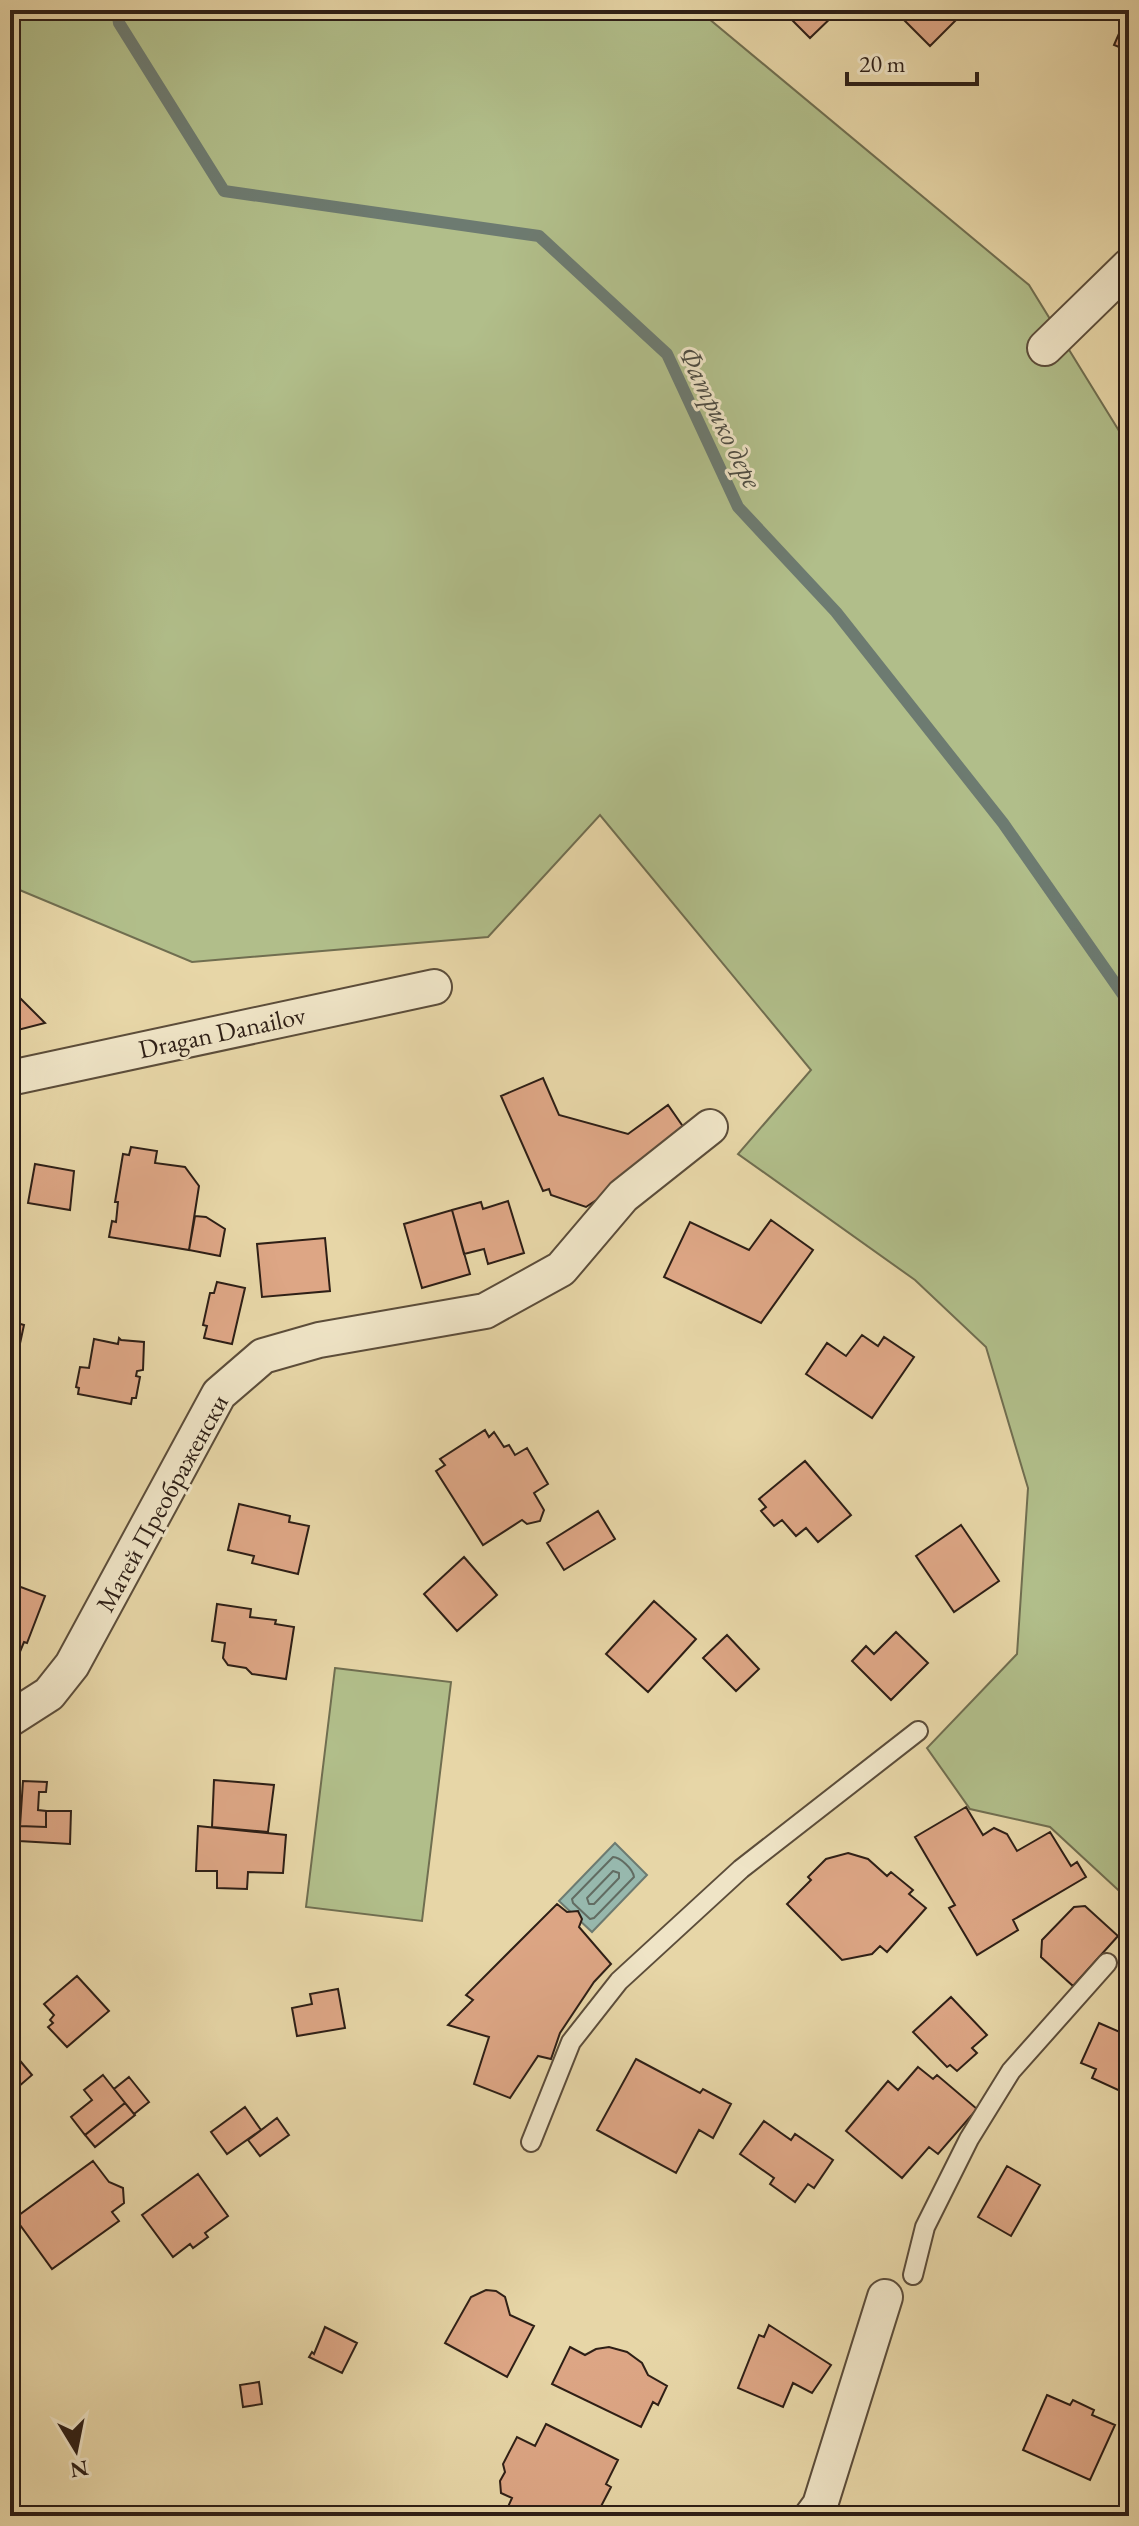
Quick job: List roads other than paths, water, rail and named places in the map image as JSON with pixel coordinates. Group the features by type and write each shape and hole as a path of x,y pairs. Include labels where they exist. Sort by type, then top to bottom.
{"street":[{"path":"1045,348 1129,266"},
{"name":"Dragan Danailov","path":"10,1078 434,987"},
{"name":"Матей Преображенски","path":"10,1719 49,1694 72,1665 219,1394 263,1356 319,1340 485,1311 561,1269 623,1196 710,1127"},
{"path":"812,2516 820,2505 885,2297"}],"lane":[{"path":"531,2142 571,2042 619,1981 741,1869 918,1731"},
{"path":"913,2275 925,2227 969,2139 1011,2071 1107,1963"}],"water":[{"path":"615,1843 647,1875 592,1932 559,1901"}],"waterway":[{"name":"Фатрико дере","path":"117,10 119,23 224,191 539,236 667,354 738,507 836,612 1003,823 1124,996 1126,1154 1129,1163"}]}
